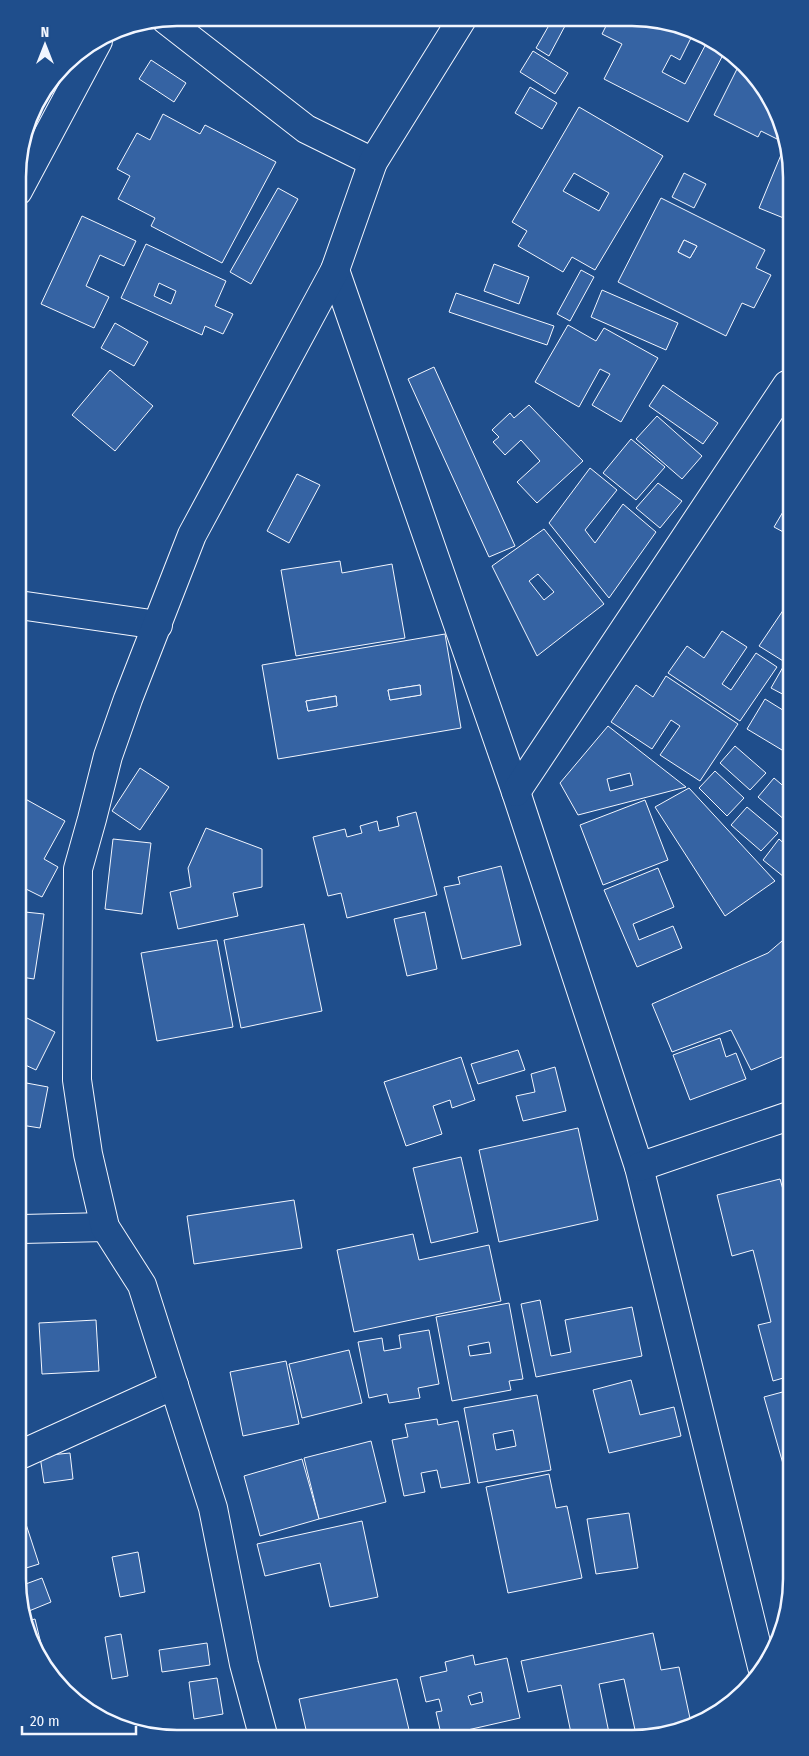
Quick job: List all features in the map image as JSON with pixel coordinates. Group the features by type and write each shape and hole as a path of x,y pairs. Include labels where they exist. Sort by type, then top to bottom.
{"street":[{"path":"174,26 306,129 373,162"},
{"path":"262,1730 244,1664 214,1508 142,1285 106,1227 88,1154 77,1080 78,869 108,756 128,699 192,536 335,270 373,162 458,26"},
{"path":"27,174 91,54"},
{"path":"335,270 516,792 639,1167 760,1658"},
{"path":"516,792 783,391"},
{"path":"27,606 158,625"},
{"path":"639,1167 782,1119"},
{"path":"26,1229 106,1227"},
{"path":"26,1452 174,1385"}],"building":[{"path":"549,26 565,26 549,56 536,48"},
{"path":"606,26 631,26 661,29 691,39 680,60 671,55 662,72 685,84 705,46 722,57 688,122 604,79 622,44 602,34"},
{"path":"533,51 568,73 555,94 520,72"},
{"path":"151,60 186,83 174,102 139,79"},
{"path":"737,70 751,85 762,102 778,140 761,131 758,137 714,115"},
{"path":"530,87 557,103 542,129 515,113"},
{"path":"579,107 663,156 595,270 572,257 563,272 518,246 527,231 512,222","holes":["574,173 609,193 599,211 563,191"]},
{"path":"163,114 200,134 205,125 276,162 222,263 151,226 155,218 118,199 130,176 117,169 137,133 150,140"},
{"path":"781,156 783,178 783,218 759,208"},
{"path":"684,173 706,184 694,208 672,197"},
{"path":"278,188 298,199 251,284 230,272"},
{"path":"661,198 765,250 756,268 771,275 754,308 742,303 726,336 618,282","holes":["684,240 697,246 690,258 678,252"]},
{"path":"82,216 136,241 124,266 100,255 86,286 109,297 94,328 41,304"},
{"path":"684,240 697,246 690,258 678,252"},
{"path":"146,244 226,281 215,306 233,314 223,334 205,326 202,335 121,298","holes":["159,283 176,291 171,304 154,296"]},
{"path":"494,264 529,277 519,304 484,291"},
{"path":"581,270 594,277 570,321 557,314"},
{"path":"602,290 678,323 666,350 591,317"},
{"path":"456,293 554,326 547,345 449,312"},
{"path":"115,323 148,342 134,366 101,348"},
{"path":"568,325 596,341 604,328 658,358 621,422 592,405 610,374 600,369 579,407 535,382"},
{"path":"434,367 515,546 489,557 408,379"},
{"path":"110,370 153,406 115,451 72,415"},
{"path":"663,385 718,423 703,444 649,406"},
{"path":"529,405 583,461 537,503 517,482 540,461 521,440 505,455 493,442 499,437 492,430 510,413 514,418"},
{"path":"657,416 702,456 682,479 636,439"},
{"path":"631,439 665,467 636,500 603,473"},
{"path":"590,468 617,490 585,530 595,543 623,504 656,532 609,598 549,523"},
{"path":"297,474 320,485 289,543 267,531"},
{"path":"658,483 682,501 660,528 636,508"},
{"path":"783,512 783,532 774,527"},
{"path":"544,529 604,604 537,656 492,566","holes":["538,574 554,592 544,600 529,581"]},
{"path":"340,561 342,573 392,564 405,638 296,656 281,570"},
{"path":"783,611 783,661 759,646"},
{"path":"722,631 747,647 722,684 731,690 756,653 777,667 740,721 668,673 687,646 704,658"},
{"path":"445,634 461,728 278,759 262,665","holes":["420,685 421,695 390,700 388,690","336,696 337,706 308,711 306,701"]},
{"path":"783,668 783,694 771,688"},
{"path":"666,676 738,724 700,781 660,755 680,726 671,720 652,749 611,722 636,685 653,697"},
{"path":"420,685 421,695 390,700 388,690"},
{"path":"336,696 337,706 308,711 306,701"},
{"path":"765,699 783,710 783,750 747,729"},
{"path":"608,726 686,787 578,815 560,783","holes":["630,773 633,785 610,791 607,779"]},
{"path":"735,746 766,773 750,790 720,763"},
{"path":"140,768 169,787 140,830 112,811"},
{"path":"715,771 744,798 727,816 699,788"},
{"path":"774,778 783,785 783,818 758,797"},
{"path":"689,788 775,881 725,916 655,807"},
{"path":"27,800 65,821 44,859 58,867 42,897 26,889"},
{"path":"645,800 668,860 603,885 580,825"},
{"path":"747,807 778,833 761,851 731,825"},
{"path":"416,812 437,895 347,918 341,893 328,896 313,837 345,829 347,837 362,833 360,826 377,821 379,831 399,826 397,817"},
{"path":"206,828 262,849 262,887 233,893 238,916 178,929 170,892 191,887 188,868"},
{"path":"113,839 151,843 142,914 105,909"},
{"path":"779,839 783,842 783,876 763,860"},
{"path":"501,866 521,945 462,959 444,887 460,884 458,877"},
{"path":"658,868 674,907 633,924 639,940 673,926 682,948 637,967 604,890"},
{"path":"26,912 44,914 34,979 26,978"},
{"path":"425,912 437,969 407,976 394,919"},
{"path":"304,924 322,1011 241,1028 224,940"},
{"path":"217,940 233,1027 157,1041 141,953"},
{"path":"782,941 782,1057 751,1070 731,1030 672,1052 652,1004 768,953"},
{"path":"26,1018 55,1032 36,1070 26,1066"},
{"path":"720,1038 726,1057 736,1053 746,1079 690,1100 673,1055"},
{"path":"518,1050 525,1070 478,1084 471,1064"},
{"path":"461,1057 475,1100 452,1108 450,1100 433,1106 442,1134 406,1146 384,1082"},
{"path":"555,1067 566,1111 523,1121 516,1096 535,1092 531,1074"},
{"path":"26,1083 48,1087 40,1128 26,1126"},
{"path":"578,1128 598,1220 499,1242 479,1150"},
{"path":"461,1157 478,1232 431,1243 413,1168"},
{"path":"780,1179 782,1187 782,1378 773,1381 758,1325 771,1322 753,1250 732,1256 717,1195"},
{"path":"294,1200 302,1248 194,1264 187,1216"},
{"path":"413,1234 419,1260 489,1245 501,1301 354,1332 337,1250"},
{"path":"540,1300 551,1356 571,1352 565,1320 632,1307 642,1356 536,1377 521,1304"},
{"path":"509,1303 523,1379 509,1381 511,1390 452,1401 436,1317","holes":["489,1342 491,1353 470,1356 468,1346"]},
{"path":"96,1320 99,1371 42,1374 39,1323"},
{"path":"429,1330 439,1384 418,1388 420,1398 389,1403 387,1394 369,1398 358,1342 382,1338 384,1351 401,1348 399,1335"},
{"path":"349,1350 362,1403 302,1418 289,1364"},
{"path":"286,1361 299,1424 243,1436 230,1372"},
{"path":"631,1380 640,1415 674,1407 681,1436 609,1453 593,1390"},
{"path":"782,1392 782,1461 764,1397"},
{"path":"537,1395 551,1470 478,1483 464,1408","holes":["513,1430 516,1446 496,1450 493,1434"]},
{"path":"437,1419 438,1425 458,1421 470,1483 441,1488 437,1470 421,1473 425,1492 404,1496 392,1440 408,1437 405,1424"},
{"path":"371,1441 386,1502 319,1519 304,1458"},
{"path":"70,1453 73,1479 44,1483 40,1456"},
{"path":"302,1459 319,1519 260,1536 244,1476"},
{"path":"549,1474 556,1508 567,1506 582,1578 508,1593 486,1487"},
{"path":"629,1513 638,1568 596,1574 587,1519"},
{"path":"362,1521 378,1597 330,1607 320,1563 265,1576 257,1544"},
{"path":"26,1524 39,1564 26,1568"},
{"path":"138,1552 145,1592 120,1597 112,1557"},
{"path":"42,1578 51,1602 30,1611 27,1584"},
{"path":"35,1619 40,1640 38,1636 32,1620"},
{"path":"653,1633 661,1670 679,1667 690,1718 671,1725 635,1730 624,1679 599,1684 608,1730 570,1730 561,1685 528,1692 521,1661"},
{"path":"121,1634 128,1676 112,1679 105,1637"},
{"path":"207,1643 210,1665 162,1672 159,1650"},
{"path":"473,1655 475,1665 507,1658 520,1718 468,1730 440,1730 436,1712 442,1711 439,1699 426,1702 420,1677 447,1671 445,1662","holes":["481,1692 483,1702 471,1705 468,1696"]},
{"path":"217,1678 223,1714 194,1719 189,1682"},
{"path":"397,1679 409,1730 306,1730 299,1699"}]}
